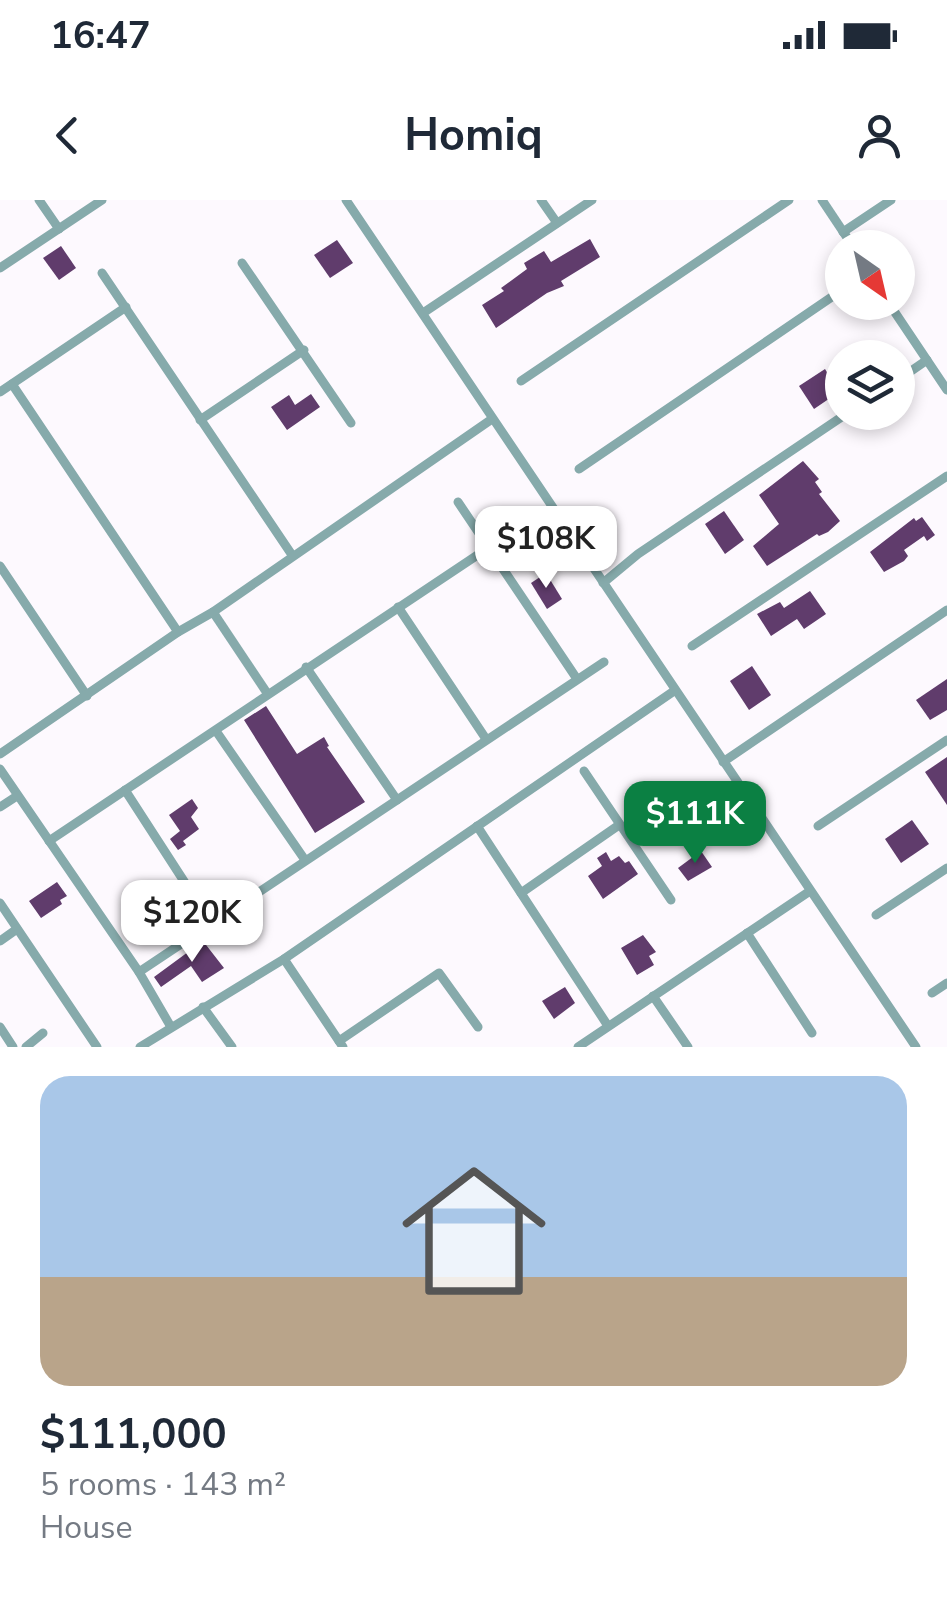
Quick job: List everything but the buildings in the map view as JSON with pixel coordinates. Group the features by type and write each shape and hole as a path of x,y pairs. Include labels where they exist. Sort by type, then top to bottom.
{"street":[{"path":"39,200 58,229"},
{"path":"0,268 102,200"},
{"path":"346,200 916,1047"},
{"path":"541,200 557,224"},
{"path":"423,313 592,200"},
{"path":"521,381 789,200"},
{"path":"822,200 842,230"},
{"path":"846,230 891,200"},
{"path":"242,263 351,424"},
{"path":"102,272 292,554"},
{"path":"578,469 825,302"},
{"path":"0,392 126,307"},
{"path":"900,320 947,390"},
{"path":"200,420 304,350"},
{"path":"915,368 927,360"},
{"path":"12,384 178,632"},
{"path":"0,754 492,419"},
{"path":"603,583 638,554 825,428"},
{"path":"692,646 947,476"},
{"path":"458,502 577,679"},
{"path":"48,841 488,548"},
{"path":"0,566 87,696"},
{"path":"398,607 486,739"},
{"path":"723,762 947,610"},
{"path":"212,612 267,693"},
{"path":"138,972 604,662"},
{"path":"306,667 397,800"},
{"path":"140,1047 284,959 674,691"},
{"path":"216,731 305,860"},
{"path":"818,826 947,740"},
{"path":"0,769 172,1026"},
{"path":"584,772 671,900"},
{"path":"126,790 211,923"},
{"path":"0,807 17,796"},
{"path":"521,893 619,825"},
{"path":"476,826 608,1026"},
{"path":"876,915 947,868"},
{"path":"578,1047 810,891"},
{"path":"0,903 97,1047"},
{"path":"0,941 17,929"},
{"path":"747,933 812,1033"},
{"path":"284,959 341,1044 439,973 478,1027"},
{"path":"932,993 947,983"},
{"path":"653,996 688,1047"},
{"path":"203,1006 232,1047"},
{"path":"0,1026 13,1047"},
{"path":"26,1047 43,1033"}]}
